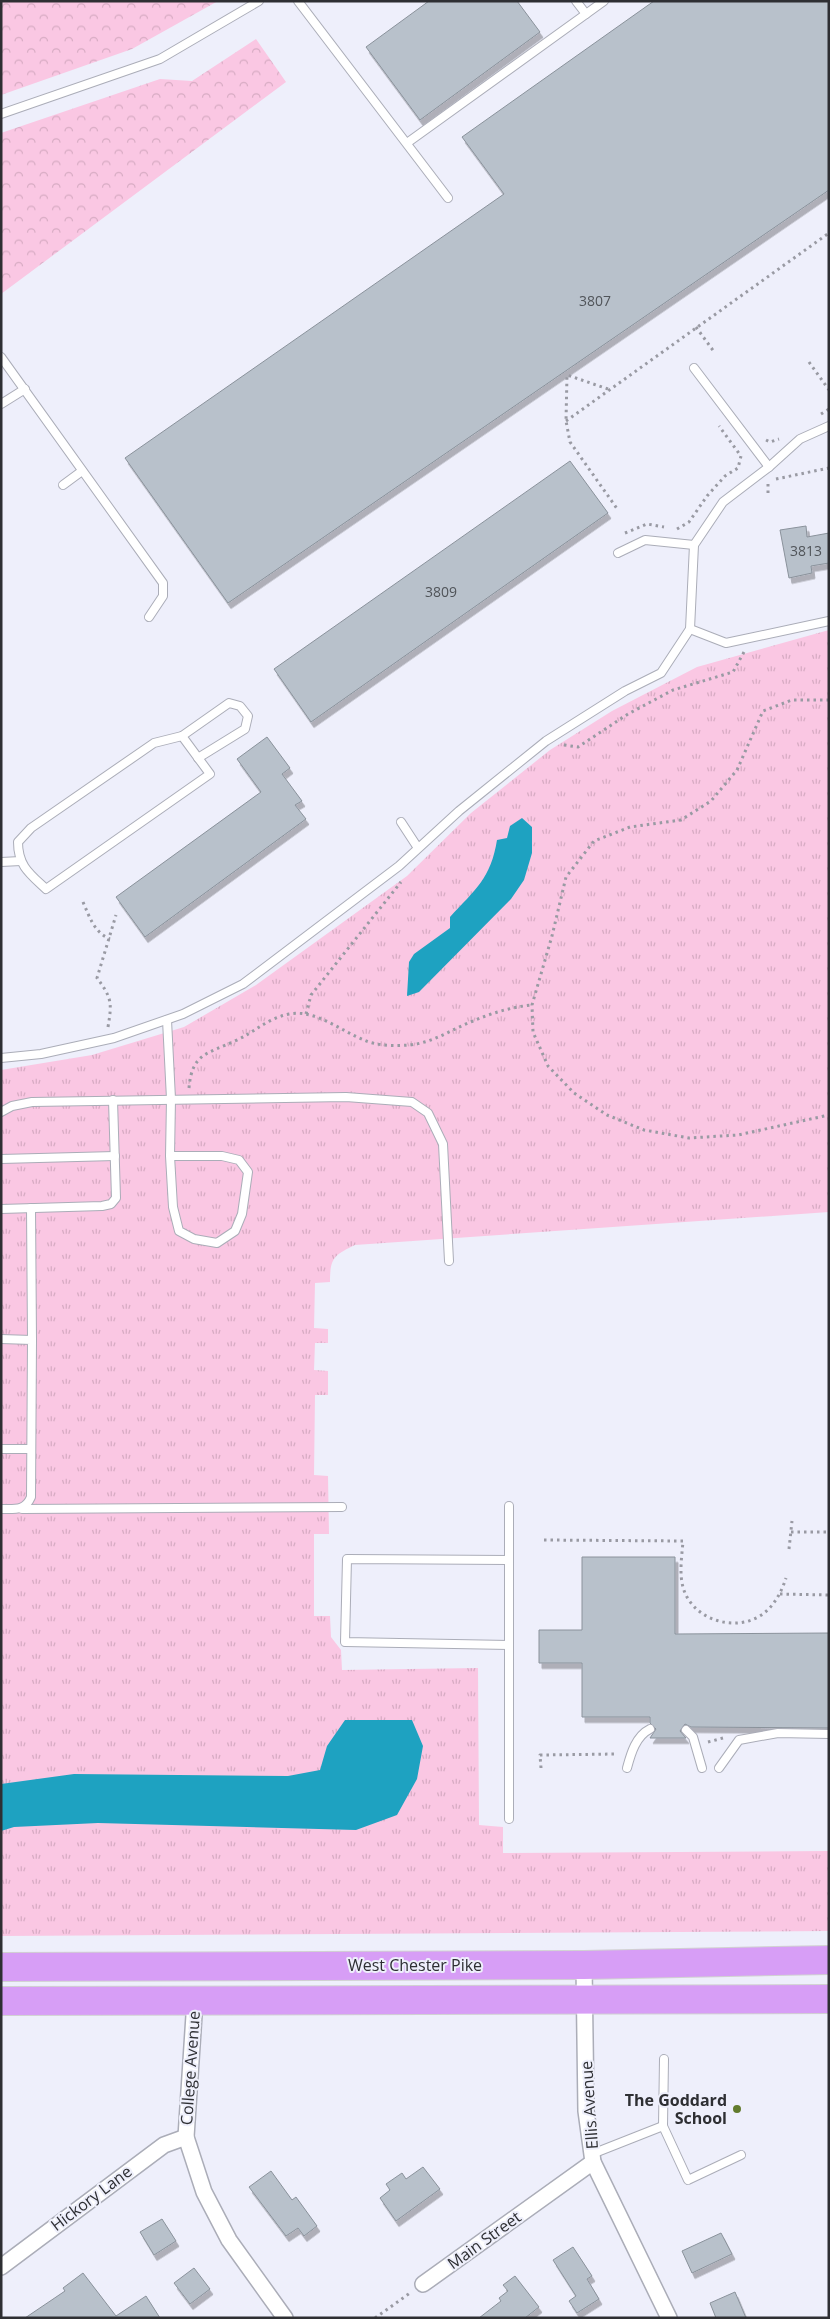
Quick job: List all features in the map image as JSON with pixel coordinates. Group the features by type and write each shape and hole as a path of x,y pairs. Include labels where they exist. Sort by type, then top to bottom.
{"highway":[{"name":"West Chester Pike","path":"1,1967 584,1964 829,1960"},
{"path":"1,2001 829,1999"}],"street":[{"name":"Ellis Avenue","path":"584,1964 586,2111 593,2158 669,2318"},
{"name":"College Avenue","path":"195,2000 186,2137 204,2192 229,2240 285,2318"},
{"name":"Hickory Lane","path":"1,2267 164,2145 186,2137"},
{"name":"Main Street","path":"423,2284 593,2158"}],"lane":[{"path":"1,114 160,59 259,1"},
{"path":"298,1 448,198"},
{"path":"576,1 586,14"},
{"path":"407,143 604,1"},
{"path":"1,357 163,583 163,596 149,617"},
{"path":"694,368 769,468"},
{"path":"1,404 25,389"},
{"path":"1,1058 41,1054 106,1040 167,1020 243,984 406,859 459,811 546,742 626,691 661,673 690,629 694,545 724,502 769,468 800,440 829,426"},
{"path":"63,485 82,471"},
{"path":"618,553 645,540 694,545"},
{"path":"690,629 726,643 829,621"},
{"path":"182,736 198,758 210,774 46,889 26,870 18,856 18,842 31,828 154,743 182,736 230,704 240,706 248,716 245,728 198,758"},
{"path":"400,822 418,848"},
{"path":"1,862 21,861"},
{"path":"167,1020 171,1098 170,1156 173,1207 179,1231 194,1239 217,1243 235,1231 242,1214 248,1172 239,1160 222,1156 170,1156"},
{"path":"1,1112 12,1106 32,1102 171,1098 346,1097 412,1102 428,1113 443,1144 449,1261"},
{"path":"1,1208 102,1206 111,1204 116,1198 113,1100"},
{"path":"1,1159 114,1156"},
{"path":"22,1509 27,1505 31,1497 31,1208"},
{"path":"1,1339 32,1340"},
{"path":"1,1449 31,1449"},
{"path":"509,1506 509,1819"},
{"path":"1,1509 342,1507"},
{"path":"509,1560 347,1559 346,1642 509,1645"},
{"path":"627,1768 632,1750 643,1732 650,1729"},
{"path":"686,1730 693,1737 702,1768"},
{"path":"720,1768 739,1740 778,1733 829,1734"},
{"path":"664,2059 663,2126 688,2180 741,2155"},
{"path":"593,2158 663,2126"}],"path":[{"path":"566,421 608,389 829,233"},
{"path":"696,327 715,353"},
{"path":"809,362 829,390"},
{"path":"608,389 568,375 566,421 570,442 618,510"},
{"path":"813,418 829,409"},
{"path":"624,534 648,524 678,529 690,522 707,496 726,476 738,468 741,456 719,426"},
{"path":"760,436 770,442 783,436"},
{"path":"768,493 768,481 829,468"},
{"path":"546,742 578,748 628,714 673,690 733,672 751,638"},
{"path":"829,700 792,700 763,710 737,770 711,801 681,820 630,828 594,841 566,877 532,1006 533,1032 548,1066 574,1093 607,1115 644,1130 689,1138 738,1135 829,1115"},
{"path":"306,1014 310,995 398,887 411,867 406,859"},
{"path":"83,902 93,926 100,935 110,939"},
{"path":"106,1040 112,1004 107,992 97,978 116,915"},
{"path":"188,1098 191,1071 196,1061 211,1050 237,1041 265,1022 291,1014 306,1014 366,1041 385,1045 410,1045 435,1039 472,1021 514,1007 532,1006"},
{"path":"789,1549 792,1521"},
{"path":"791,1532 829,1532"},
{"path":"544,1540 683,1541 683,1587 689,1600 700,1612 716,1621 744,1623 759,1617 771,1607 780,1594 786,1578"},
{"path":"780,1594 829,1595"},
{"path":"704,1741 710,1743 726,1736"},
{"path":"541,1768 540,1755 622,1754"},
{"path":"376,2318 423,2284"}],"green space":[{"path":"1,1 218,1 132,49 1,95"},
{"path":"256,39 286,82 1,294 1,133 160,79 192,81"},
{"path":"829,630 829,1212 355,1245 338,1255 332,1262 330,1282 315,1283 314,1328 328,1329 328,1343 315,1343 314,1370 328,1371 328,1395 315,1395 314,1475 328,1476 329,1534 314,1534 314,1616 330,1616 331,1637 341,1650 342,1670 478,1668 479,1825 503,1827 503,1853 829,1851 829,1931 1,1936 1,1070 92,1055 184,1027 256,985 407,876 471,813 550,750 612,711 697,667"}],"water":[{"path":"522,818 532,827 532,853 524,880 511,899 419,992 407,996 409,962 414,954 450,928 450,917 481,883 486,874 491,864 497,840 507,838 510,826"},
{"path":"345,1720 412,1720 423,1746 417,1779 397,1815 356,1830 98,1823 14,1827 1,1831 1,1784 74,1774 288,1776 320,1770 327,1746"}],"building":[{"path":"429,1 517,1 540,32 420,120 366,47"},
{"path":"654,1 829,1 829,190 228,603 125,458 504,194 462,137"},
{"path":"570,461 608,513 311,722 274,669"},
{"path":"806,526 807,537 829,533 829,563 811,566 812,573 789,578 780,530"},
{"path":"267,737 290,768 282,774 302,801 295,805 306,819 145,937 116,897 261,792 237,759"},
{"path":"582,1557 675,1557 675,1634 829,1633 829,1728 691,1727 685,1724 680,1731 686,1738 650,1738 656,1729 650,1723 650,1717 582,1717 582,1663 539,1663 539,1630 582,1630"},
{"path":"423,2167 440,2189 396,2221 380,2198 390,2190 386,2184 402,2173 406,2179"},
{"path":"271,2171 292,2200 296,2197 317,2226 304,2236 298,2228 286,2236 249,2187"},
{"path":"162,2219 176,2241 154,2255 140,2232"},
{"path":"721,2233 732,2254 692,2273 682,2251"},
{"path":"573,2247 592,2276 587,2279 599,2299 577,2313 569,2301 576,2296 553,2260"},
{"path":"194,2268 210,2289 190,2304 174,2283"},
{"path":"83,2273 116,2316 146,2296 160,2318 25,2318 65,2291 63,2288"},
{"path":"515,2276 539,2307 525,2318 479,2318 501,2301 499,2298 508,2291 503,2285"},
{"path":"735,2292 746,2318 716,2318 710,2303"}],"place":[{"name":"The Goddard School","path":"737,2109"}]}
